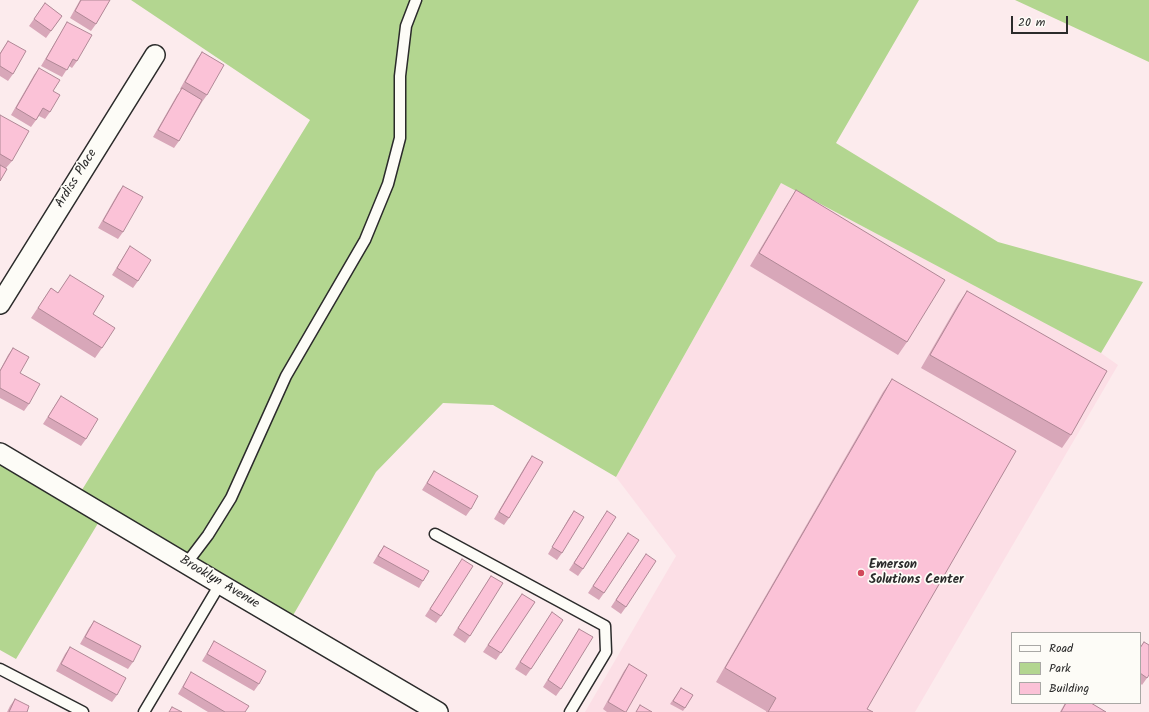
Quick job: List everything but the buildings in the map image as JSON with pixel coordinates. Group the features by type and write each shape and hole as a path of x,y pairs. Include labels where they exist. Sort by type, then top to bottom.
{"street":[{"name":"Ardiss Place","path":"0,304 155,55"},
{"name":"Brooklyn Avenue","path":"0,453 438,712"}],"lane":[{"path":"186,564 208,535 231,498 286,376 365,240 385,191 400,138 400,76 406,26 416,0"},
{"path":"435,534 605,626 606,652 570,712"},
{"path":"144,712 220,584"},
{"path":"0,669 83,712"}],"shaded area":[{"path":"781,183 1101,353 1118,365 915,712 585,712 676,556 616,477"}],"green space":[{"path":"131,0 919,0 836,143 998,242 1143,282 1101,353 781,183 616,477 493,405 443,403 376,472 288,624 103,515 16,659 0,650 0,453 77,498 310,120"},
{"path":"1015,0 1149,0 1149,62"}],"place":[{"name":"Emerson Solutions Center","path":"861,573"}]}
